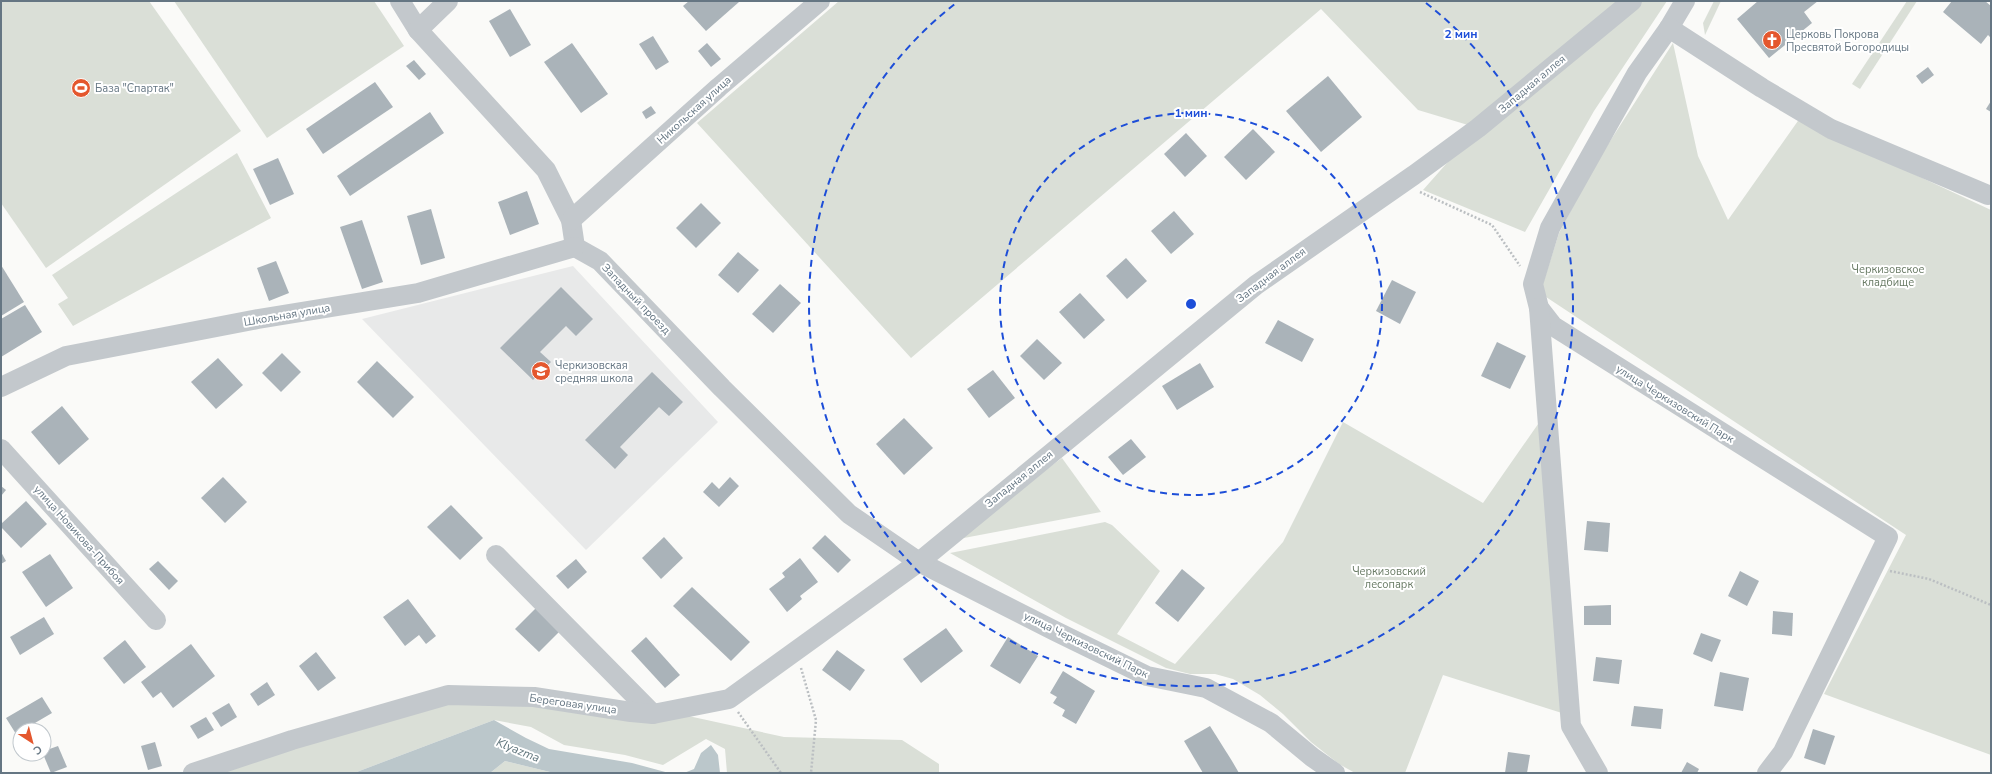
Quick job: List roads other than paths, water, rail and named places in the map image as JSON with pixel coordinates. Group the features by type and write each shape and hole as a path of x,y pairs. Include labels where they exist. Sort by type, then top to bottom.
{"street":[{"path":"400,1 418,30 546,170 571,220 575,247"},
{"path":"418,30 448,1"},
{"name":"Никольская улица","path":"571,220 719,87 820,1"},
{"name":"Западная аллея","path":"919,562 1256,285 1401,184 1478,128 1632,1"},
{"path":"1685,1 1669,28 1762,88 1831,129 1988,194"},
{"name":"улица Черкизовский Парк","path":"1669,28 1637,74 1550,228 1533,284 1539,308 1553,326 1888,537 1786,745 1767,773"},
{"name":"Западный проезд","path":"575,247 600,261 722,388 849,514 919,562"},
{"name":"Школьная улица","path":"1,387 66,356 258,319 418,293 575,247"},
{"path":"1539,308 1571,726 1598,773"},
{"name":"улица Новикова-Прибоя","path":"1,449 156,620"},
{"path":"496,555 653,714"},
{"name":"улица Черкизовский Парк","path":"919,562 1054,631 1147,676 1206,688 1271,723 1312,757 1335,773"},
{"name":"Береговая улица","path":"193,773 292,740 448,695 534,697 653,714 729,699 919,562"}],"water":[{"name":"Klyazma","path":"494,720 549,749 632,763 669,773 554,773 505,761 490,773 354,773"},
{"path":"711,745 718,755 720,773 684,773 694,769 701,753"}],"place":[{"name":"Церковь Покрова Пресвятой Богородицы","path":"1772,40"},
{"name":"База \"Спартак\"","path":"81,88"},
{"name":"Черкизовская средняя школа","path":"541,371"}],"park label":[{"name":"Черкизовское кладбище","path":"1888,275"},
{"name":"Черкизовский лесопарк","path":"1389,577"}]}
